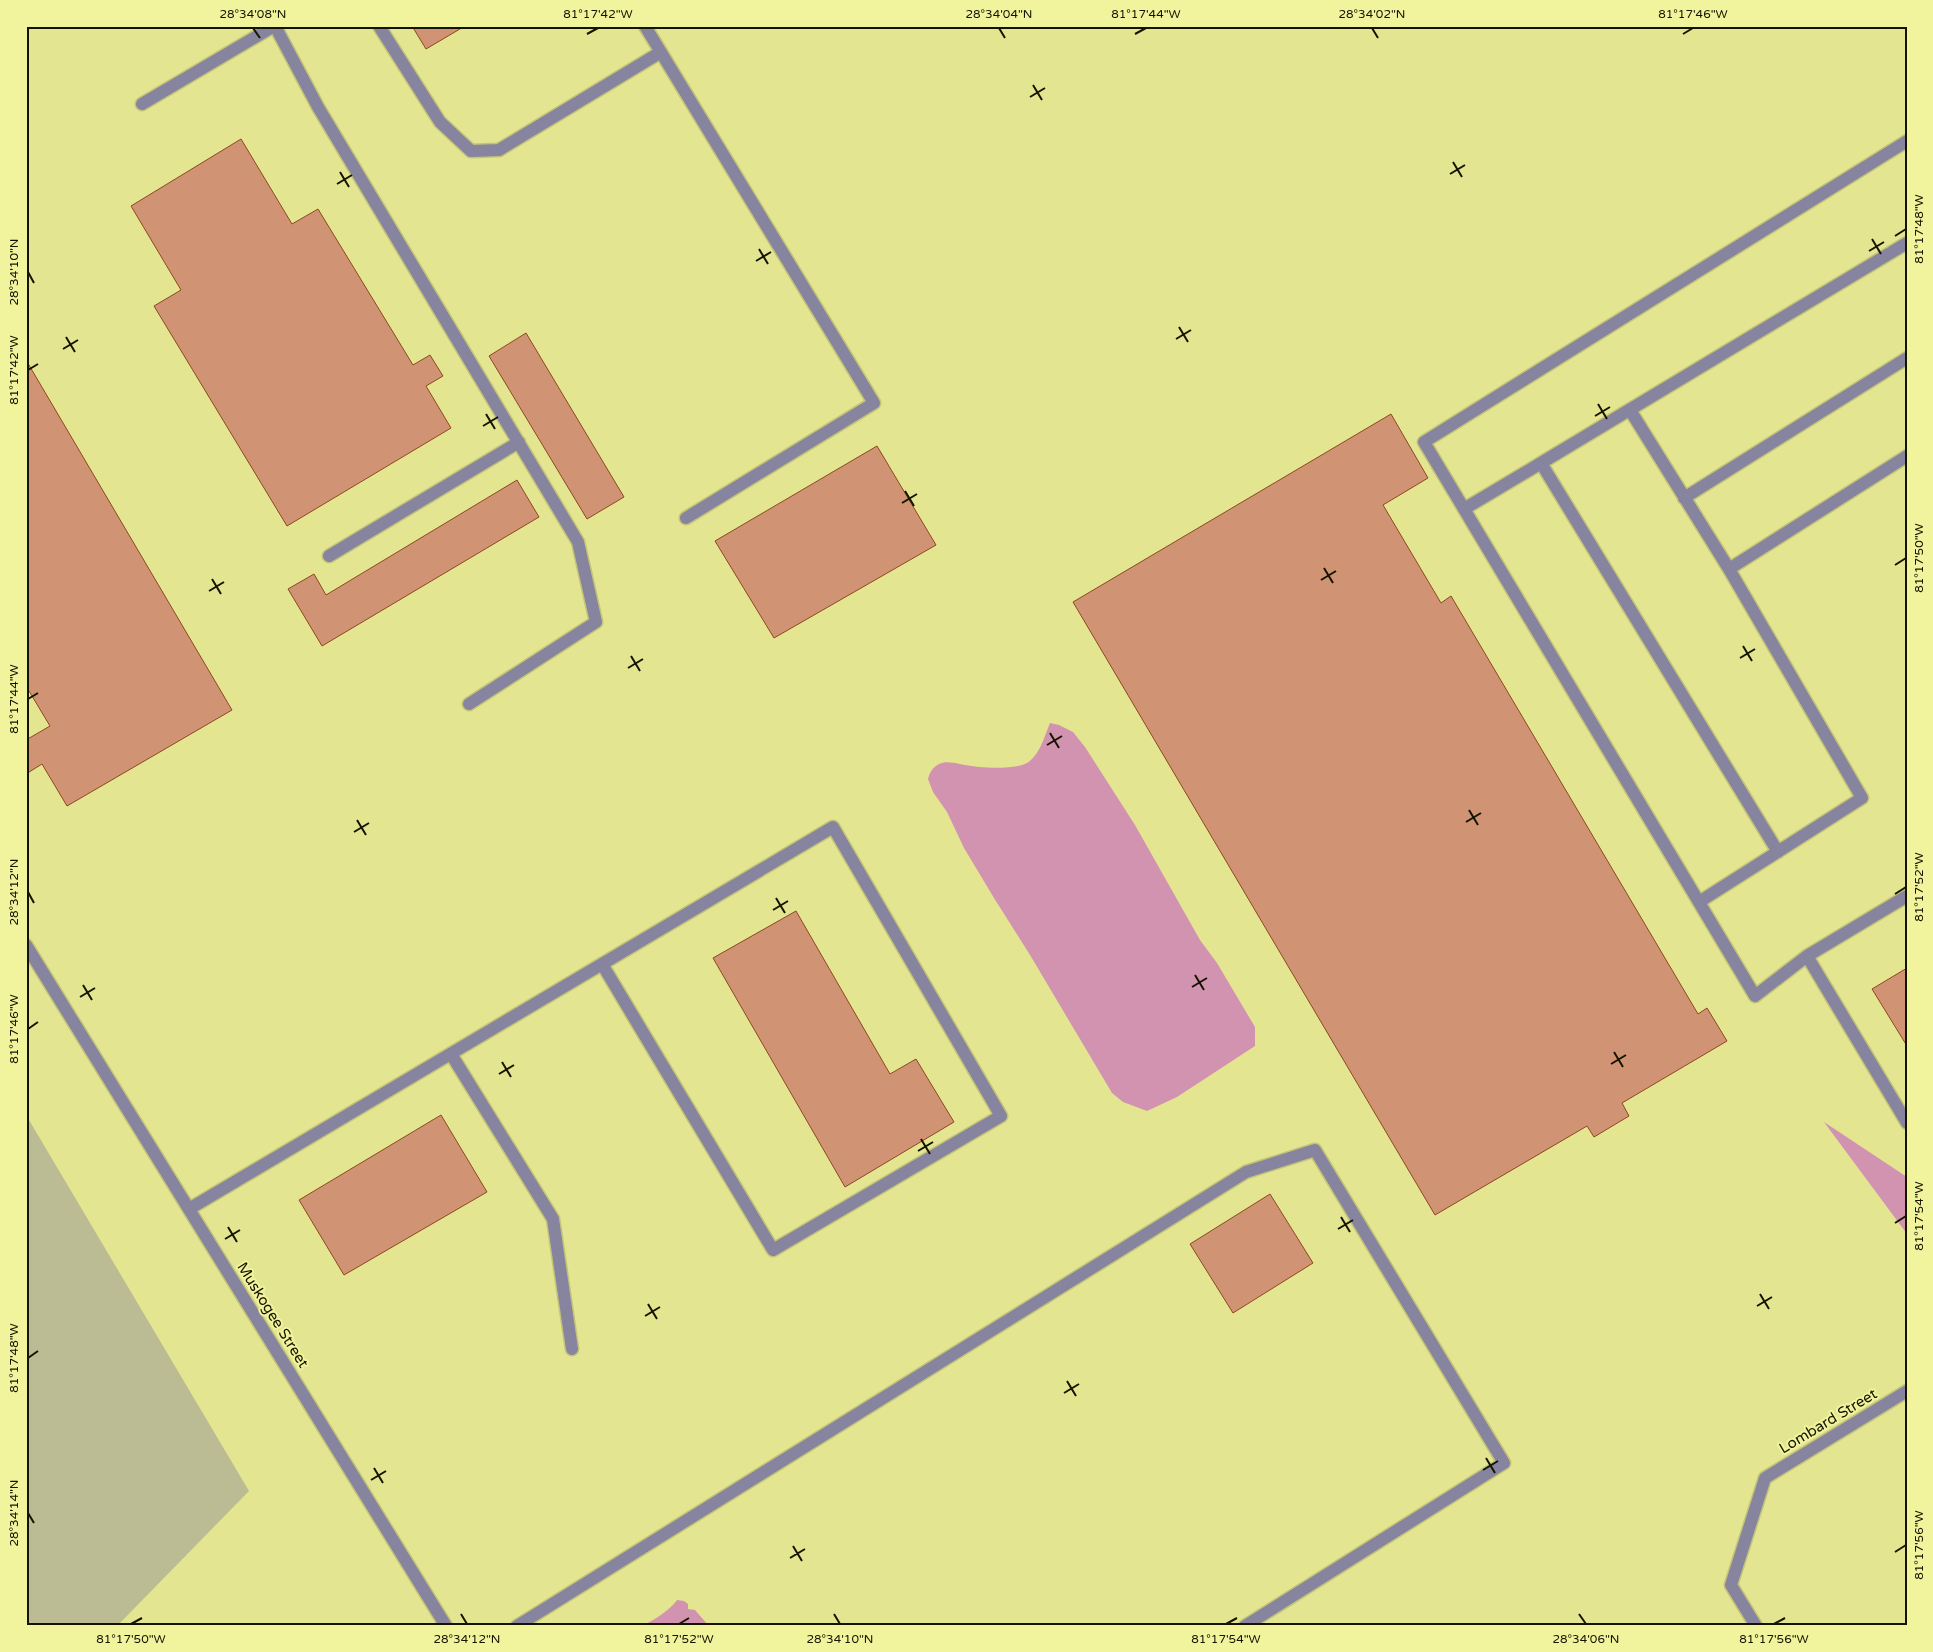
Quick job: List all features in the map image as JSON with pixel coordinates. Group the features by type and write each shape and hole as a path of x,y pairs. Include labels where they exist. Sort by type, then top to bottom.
{"street":[{"path":"142,104 274,26 318,107 578,542 596,622 469,704"},
{"path":"379,26 440,122 471,152 500,150 661,52"},
{"path":"645,26 874,403 686,518"},
{"path":"1907,141 1424,442 1755,996 1808,956 1907,896"},
{"path":"1464,509 1907,243"},
{"path":"1684,498 1907,358"},
{"path":"1630,410 1729,569 1862,798 1700,902"},
{"path":"329,556 519,442"},
{"path":"1729,569 1907,456"},
{"path":"1541,463 1778,852"},
{"path":"189,1209 832,827 1001,1116 772,1250 602,964"},
{"name":"Muskogee Street","path":"26,945 446,1626"},
{"path":"1808,956 1907,1123"},
{"path":"451,1054 553,1218 572,1349"},
{"path":"517,1626 1246,1172 1315,1150 1504,1463 1245,1626"},
{"name":"Lombard Street","path":"1756,1626 1731,1585 1765,1478 1907,1392"}],"green space":[{"path":"26,1115 249,1491 117,1626 26,1626"}],"shaded area":[{"path":"1050,723 1073,732 1085,747 1135,825 1200,940 1217,963 1255,1027 1255,1046 1177,1097 1147,1111 1123,1102 1112,1093 964,848 947,812 933,792 928,779 935,767 945,762 997,768 1014,767 1027,763 1038,751"},
{"path":"1824,1122 1907,1177 1907,1234"},
{"path":"677,1600 688,1604 688,1609 695,1610 709,1626 639,1626 660,1616"}],"building":[{"path":"412,26 465,26 426,49"},
{"path":"241,139 292,224 318,209 413,365 430,355 443,376 426,386 451,428 287,526 154,306 181,290 131,206"},
{"path":"526,333 624,497 587,519 489,356"},
{"path":"26,360 232,710 67,806 42,764 26,774 26,740 50,726 26,686"},
{"path":"1391,414 1428,478 1383,505 1441,603 1451,596 1698,1014 1707,1008 1727,1041 1622,1103 1629,1116 1594,1137 1587,1126 1435,1215 1073,602"},
{"path":"877,446 936,545 774,638 715,541"},
{"path":"517,480 539,517 322,646 288,589 314,574 326,595"},
{"path":"796,911 890,1074 916,1059 954,1122 845,1187 713,958"},
{"path":"1907,968 1907,1046 1872,989"},
{"path":"441,1115 487,1192 344,1275 299,1200"},
{"path":"1270,1194 1313,1263 1233,1313 1190,1244"}]}
